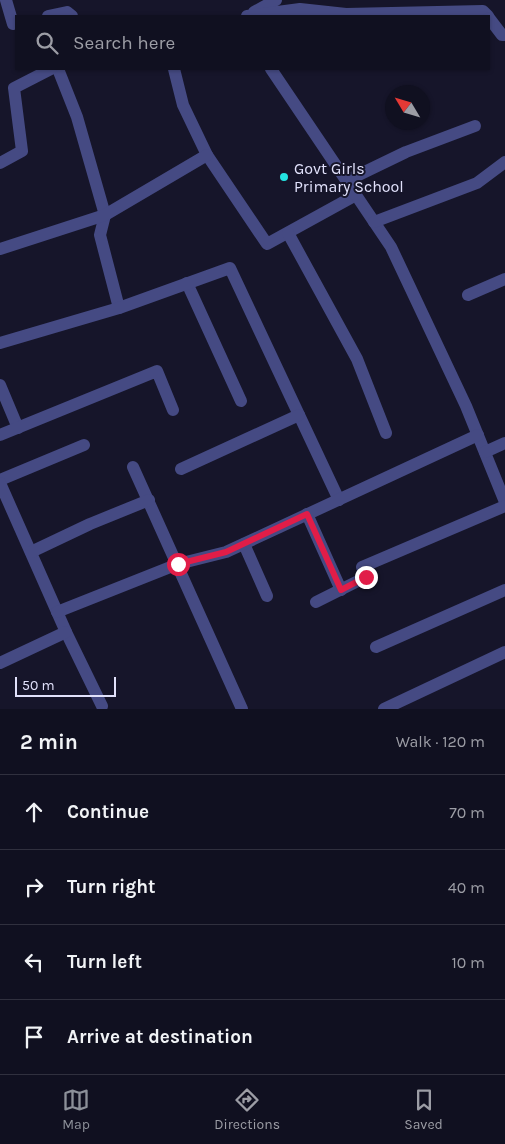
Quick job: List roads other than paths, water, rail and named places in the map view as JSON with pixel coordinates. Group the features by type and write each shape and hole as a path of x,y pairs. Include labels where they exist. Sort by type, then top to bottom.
{"street":[{"path":"0,27 15,24 6,0"},
{"path":"249,15 276,0"},
{"path":"255,15 300,9 346,14 485,11"},
{"path":"52,15 66,12 70,15"},
{"path":"490,18 502,35 505,35"},
{"path":"0,163 22,151 14,88 49,70"},
{"path":"58,70 76,117 105,216 100,235 119,308"},
{"path":"174,70 182,106 206,155 267,244 356,195"},
{"path":"272,70 391,247 466,406 505,504 362,567 366,577 316,602"},
{"path":"346,180 406,152 475,126"},
{"path":"0,249 105,216 206,155"},
{"path":"374,222 477,182 505,162"},
{"path":"288,233 357,359 386,433"},
{"path":"0,343 119,308 230,268 339,500"},
{"path":"468,295 505,279"},
{"path":"187,283 241,401"},
{"path":"0,435 157,371 173,410"},
{"path":"0,385 18,428"},
{"path":"182,469 299,415"},
{"path":"57,612 178,564 226,552 478,435"},
{"path":"484,452 505,443"},
{"path":"84,445 0,481 3,500 31,552 66,632 102,706"},
{"path":"133,467 242,709"},
{"path":"31,552 90,524 149,500"},
{"path":"307,514 341,590"},
{"path":"244,544 268,596"},
{"path":"376,647 505,590"},
{"path":"1,660 66,632"},
{"path":"384,709 505,652"}],"place":[{"name":"Govt Girls Primary School","path":"284,177"}]}
